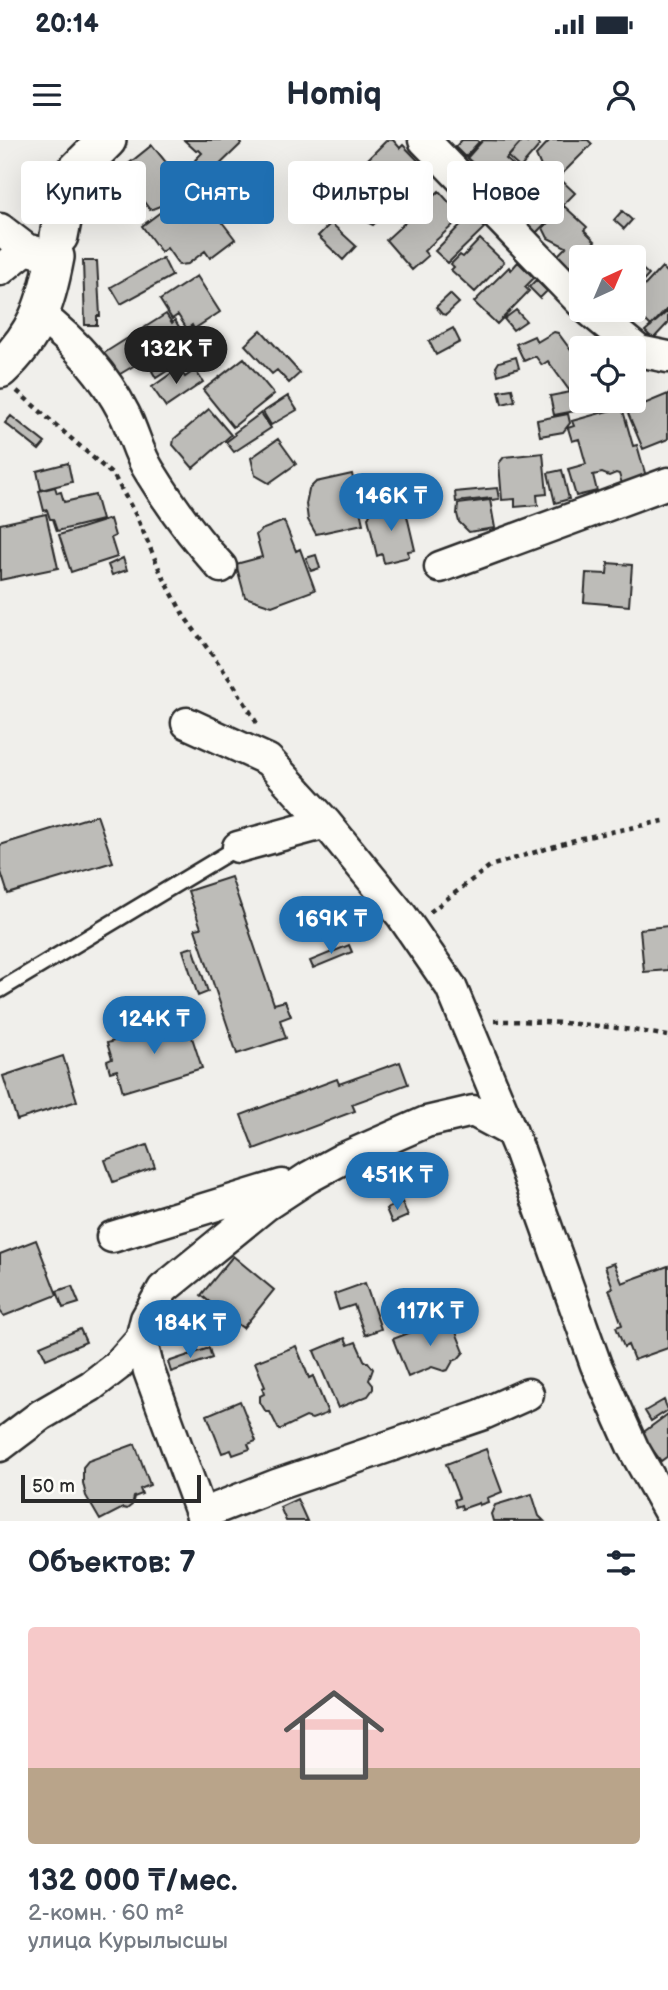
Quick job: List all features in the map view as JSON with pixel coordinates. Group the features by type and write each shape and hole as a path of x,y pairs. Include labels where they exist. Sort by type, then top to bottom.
{"street":[{"path":"4,377 15,355 33,330 43,307 47,247 76,171 107,140"},
{"path":"424,140 569,290"},
{"path":"0,229 47,247"},
{"path":"0,270 47,247"},
{"path":"40,315 75,345 102,377 124,413 148,470 197,541 221,567"},
{"path":"604,322 639,351 668,357"},
{"path":"440,568 668,483"},
{"path":"187,723 268,760 326,823 410,928 451,987 519,1150 596,1365 633,1448 668,1510"},
{"path":"238,848 326,823"},
{"path":"0,1446 41,1415 91,1386 117,1366 141,1339 146,1319 163,1289 265,1206 309,1177 344,1158 426,1122 449,1116 472,1111 512,1132"},
{"path":"111,1237 309,1177"},
{"path":"141,1339 149,1370 203,1517 276,1485 481,1415 528,1394"}],"lane":[{"path":"0,990 238,848"}],"path":[{"path":"4,377 114,476 137,517 160,571 184,616 234,685 258,726 268,760"},
{"path":"410,928 490,866 578,839 668,820"},
{"path":"465,1021 538,1021 626,1028 668,1037"}],"building":[{"path":"184,140 239,140 241,144 223,161 196,161 202,153"},
{"path":"387,140 393,140 400,148 403,145 418,161 366,161"},
{"path":"462,140 479,142 465,157 455,147"},
{"path":"483,140 522,141 506,159 508,161 470,161 467,158"},
{"path":"523,140 527,143 529,140 535,140 540,145 526,161 512,161 508,157"},
{"path":"550,140 588,140 592,144 564,172 564,161 539,161 536,155"},
{"path":"152,145 165,161 160,161 160,206 150,210 146,205 146,161 132,161"},
{"path":"564,183 575,193 564,204"},
{"path":"439,191 447,200 447,224 454,224 424,251 428,256 412,270 386,240 403,224 433,224 433,197"},
{"path":"564,206 587,227 584,230 595,241 591,245 569,245 569,268 557,256 566,247 548,238 543,228 547,224 564,224"},
{"path":"622,211 632,220 624,229 614,220"},
{"path":"160,212 160,224 224,224 235,239 210,258 205,251 188,264 179,265 167,248 161,252 142,226"},
{"path":"332,224 356,246 343,260 318,236"},
{"path":"461,224 480,224 484,228 448,263 435,251"},
{"path":"520,224 545,224 533,236"},
{"path":"480,239 504,262 475,292 451,270 454,267 451,264 460,255 463,257"},
{"path":"163,258 172,276 121,304 111,287"},
{"path":"83,261 97,261 100,316 97,316 97,325 85,325"},
{"path":"518,262 534,278 525,287 529,291 497,324 474,302 509,267 511,270"},
{"path":"662,267 668,273 668,308 651,326 646,321 646,284"},
{"path":"197,276 220,312 194,329 192,325 187,329 178,315 172,319 160,300"},
{"path":"536,280 547,291 540,298 529,287"},
{"path":"450,294 459,303 446,315 442,314 436,307"},
{"path":"516,310 526,321 513,330 504,319"},
{"path":"668,311 668,323 653,339 645,331"},
{"path":"166,314 172,323 175,320 182,332 192,326 199,337 157,363 152,355 115,377 101,355"},
{"path":"453,328 460,342 436,355 429,341"},
{"path":"261,330 300,373 289,383 277,370 272,374 245,345"},
{"path":"554,332 558,333 569,348 569,390 548,361 542,365 533,357 524,361 516,344 534,336 537,342"},
{"path":"516,357 519,368 498,375 496,367 499,362"},
{"path":"171,358 176,365 156,378 152,371"},
{"path":"244,358 274,394 233,427 203,390"},
{"path":"179,368 185,377 195,370 203,382 166,407 152,387"},
{"path":"512,389 515,401 502,404 499,391"},
{"path":"569,392 569,412 554,415 550,396"},
{"path":"668,394 668,439 643,449 628,413 646,413 646,403"},
{"path":"288,396 297,410 271,425 263,412"},
{"path":"209,409 231,435 193,468 173,445 174,439"},
{"path":"261,413 271,428 234,452 226,442"},
{"path":"601,413 624,413 647,480 623,487 619,474 593,475 597,491 576,496 568,469 586,464 579,439 572,441 568,428 574,426 572,421"},
{"path":"568,414 570,423 563,432 540,436 537,420"},
{"path":"11,416 45,443 39,450 5,423"},
{"path":"278,439 296,464 269,483 255,475 251,458"},
{"path":"543,453 547,494 537,495 538,505 515,507 515,499 502,500 499,463 504,457"},
{"path":"68,463 72,482 41,490 37,471"},
{"path":"562,470 569,499 555,503 548,473"},
{"path":"352,474 363,524 316,534 308,520 306,504 309,489 316,482"},
{"path":"55,487 57,493 61,492 64,502 95,495 102,520 57,531 53,519 50,519 47,510 44,511 39,491"},
{"path":"497,488 499,499 456,502 455,492"},
{"path":"490,500 495,528 469,532 459,522 458,504"},
{"path":"404,503 415,550 408,551 409,557 384,563 382,554 377,556 368,518 371,511"},
{"path":"46,514 58,568 0,580 0,524"},
{"path":"110,519 115,536 111,538 117,557 71,572 59,535"},
{"path":"284,521 296,551 300,549 315,590 272,606 245,597 236,564 262,557 256,535 261,530"},
{"path":"316,555 320,568 311,571 306,558"},
{"path":"123,558 127,570 112,575 108,565"},
{"path":"608,563 632,565 629,606 584,602 586,573 607,574"},
{"path":"97,815 113,862 8,894 0,869 0,845"},
{"path":"231,877 274,1004 285,1001 291,1016 280,1020 286,1038 237,1054 195,929 201,928 188,891"},
{"path":"668,926 668,970 644,972 640,929"},
{"path":"349,945 352,952 313,968 310,961"},
{"path":"193,947 208,992 198,996 183,950"},
{"path":"186,1019 202,1068 123,1092 117,1070 110,1072 107,1061 112,1059 107,1043"},
{"path":"63,1056 77,1101 17,1120 3,1076"},
{"path":"400,1062 408,1084 352,1104 355,1111 254,1149 241,1115 337,1079 339,1084"},
{"path":"147,1145 155,1167 113,1182 105,1160"},
{"path":"402,1202 408,1216 392,1223 386,1209"},
{"path":"36,1240 57,1295 4,1316 0,1311 0,1254"},
{"path":"233,1256 274,1290 243,1328 227,1316 218,1326 204,1314 212,1304 201,1295"},
{"path":"614,1263 622,1283 668,1266 668,1348 634,1360 628,1345 624,1347 616,1327 622,1325 609,1289 613,1288 605,1266"},
{"path":"365,1283 381,1329 365,1335 354,1305 339,1310 334,1294"},
{"path":"72,1286 79,1303 63,1308 57,1291"},
{"path":"450,1317 464,1352 453,1361 448,1370 432,1367 408,1377 393,1339"},
{"path":"80,1329 86,1342 46,1359 40,1346"},
{"path":"345,1338 348,1345 356,1342 365,1362 373,1369 369,1380 373,1389 368,1396 338,1408 314,1351"},
{"path":"296,1346 309,1378 313,1376 328,1413 312,1419 306,1417 279,1430 270,1412 266,1412 260,1402 260,1396 264,1394 262,1388 265,1387 255,1362"},
{"path":"209,1348 212,1358 171,1372 168,1362"},
{"path":"664,1400 668,1410 651,1421 645,1411"},
{"path":"240,1401 256,1441 248,1444 250,1449 233,1455 231,1450 222,1453 207,1415"},
{"path":"668,1414 668,1456 661,1461 641,1434"},
{"path":"135,1444 150,1485 140,1489 142,1494 134,1497 132,1505 127,1509 123,1508 100,1520 86,1496 83,1467 88,1461"},
{"path":"486,1449 502,1492 487,1498 488,1502 479,1505 462,1509 461,1505 456,1507 454,1500 459,1498 446,1464"},
{"path":"532,1494 539,1516 544,1521 493,1521 491,1514 495,1505"},
{"path":"297,1499 307,1521 286,1521 280,1507"}]}
